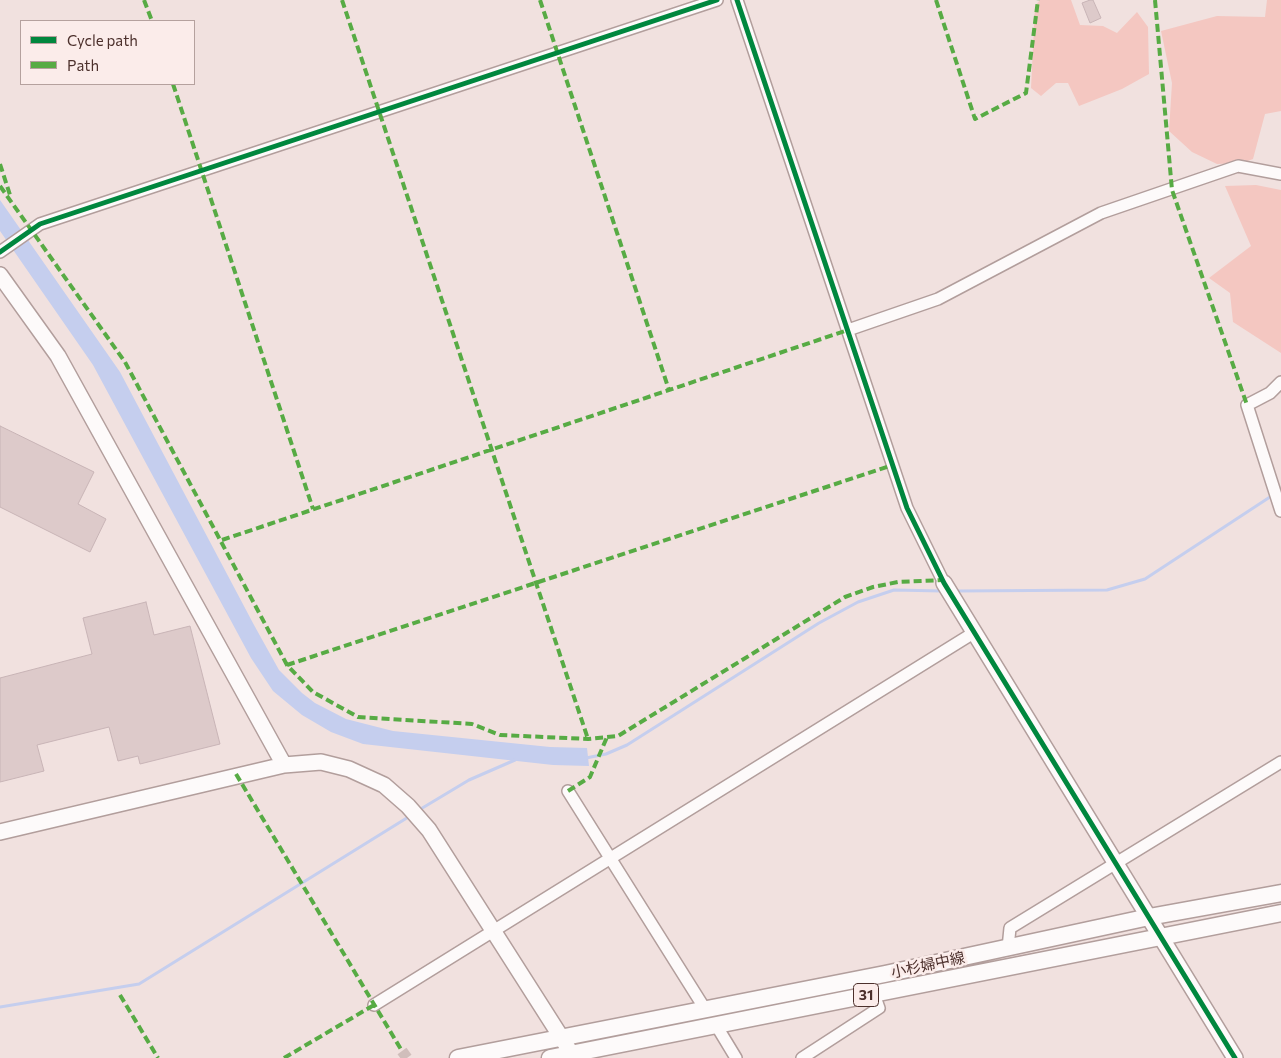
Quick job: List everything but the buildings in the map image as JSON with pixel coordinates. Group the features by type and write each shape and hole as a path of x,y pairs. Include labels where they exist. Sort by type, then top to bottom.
{"main road":[{"name":"小杉婦中線","path":"458,1058 1008,948 1149,917 1281,894"},
{"name":"小杉婦中線","path":"550,1058 573,1056 716,1025 1281,913"}],"street":[{"path":"4,249 40,224 717,0"},
{"path":"737,0 907,508 944,584 1235,1058"},
{"path":"848,330 938,299 1101,213 1238,166 1281,174"},
{"path":"0,275 58,356 284,765"},
{"path":"1281,382 1270,393 1247,405 1281,511"},
{"path":"374,1004 974,632"},
{"path":"0,832 284,765 321,762 349,768 384,785 408,806 429,830 573,1056"},
{"path":"1008,948 1010,928 1281,762"},
{"path":"568,790 705,1009"},
{"path":"802,1058 879,1008 874,994"},
{"path":"716,1025 736,1058"}],"shaded area":[{"path":"1040,0 1071,0 1080,25 1103,26 1117,33 1137,12 1148,27 1149,74 1122,89 1079,106 1068,83 1056,83 1041,96 1031,88 1035,6"},
{"path":"1267,0 1281,0 1281,111 1265,114 1253,159 1242,163 1217,164 1192,152 1169,131 1172,83 1161,31 1217,16 1265,17"},
{"path":"1256,185 1281,190 1281,353 1233,322 1230,293 1209,278 1251,246 1225,186"}],"water":[{"path":"0,200 120,372 279,670 302,693 315,703 346,719 393,731 550,747 587,748 589,766 553,765 363,744 331,732 302,715 273,691 251,658 93,365 0,231"}],"waterway":[{"path":"956,591 1107,590 1145,579 1273,495"},
{"path":"586,758 606,754 627,745 819,623 858,602 894,590 942,591"},
{"path":"419,810 469,780 515,760"},
{"path":"0,1007 139,984 410,816"}],"tunnel":[{"path":"402,1051 407,1058"}],"marked path":[{"path":"144,0 152,20"},
{"path":"342,0 588,739"},
{"path":"540,0 669,390"},
{"path":"936,0 975,119 1026,93 1038,0"},
{"path":"1155,0 1172,190 1247,405"},
{"path":"173,85 313,509"},
{"path":"0,164 10,195"},
{"path":"0,186 125,362 287,665 313,692 358,717 472,724 500,735 588,739 618,736 845,597 873,587 898,582 943,580"},
{"path":"222,540 848,330"},
{"path":"287,665 893,465"},
{"path":"568,791 590,777 607,737"},
{"path":"236,774 402,1051"},
{"path":"120,995 158,1058"},
{"path":"284,1058 374,1005"}],"cycle path":[{"path":"0,252 40,224 717,0"},
{"path":"737,0 907,508 944,583 1235,1058"}]}
